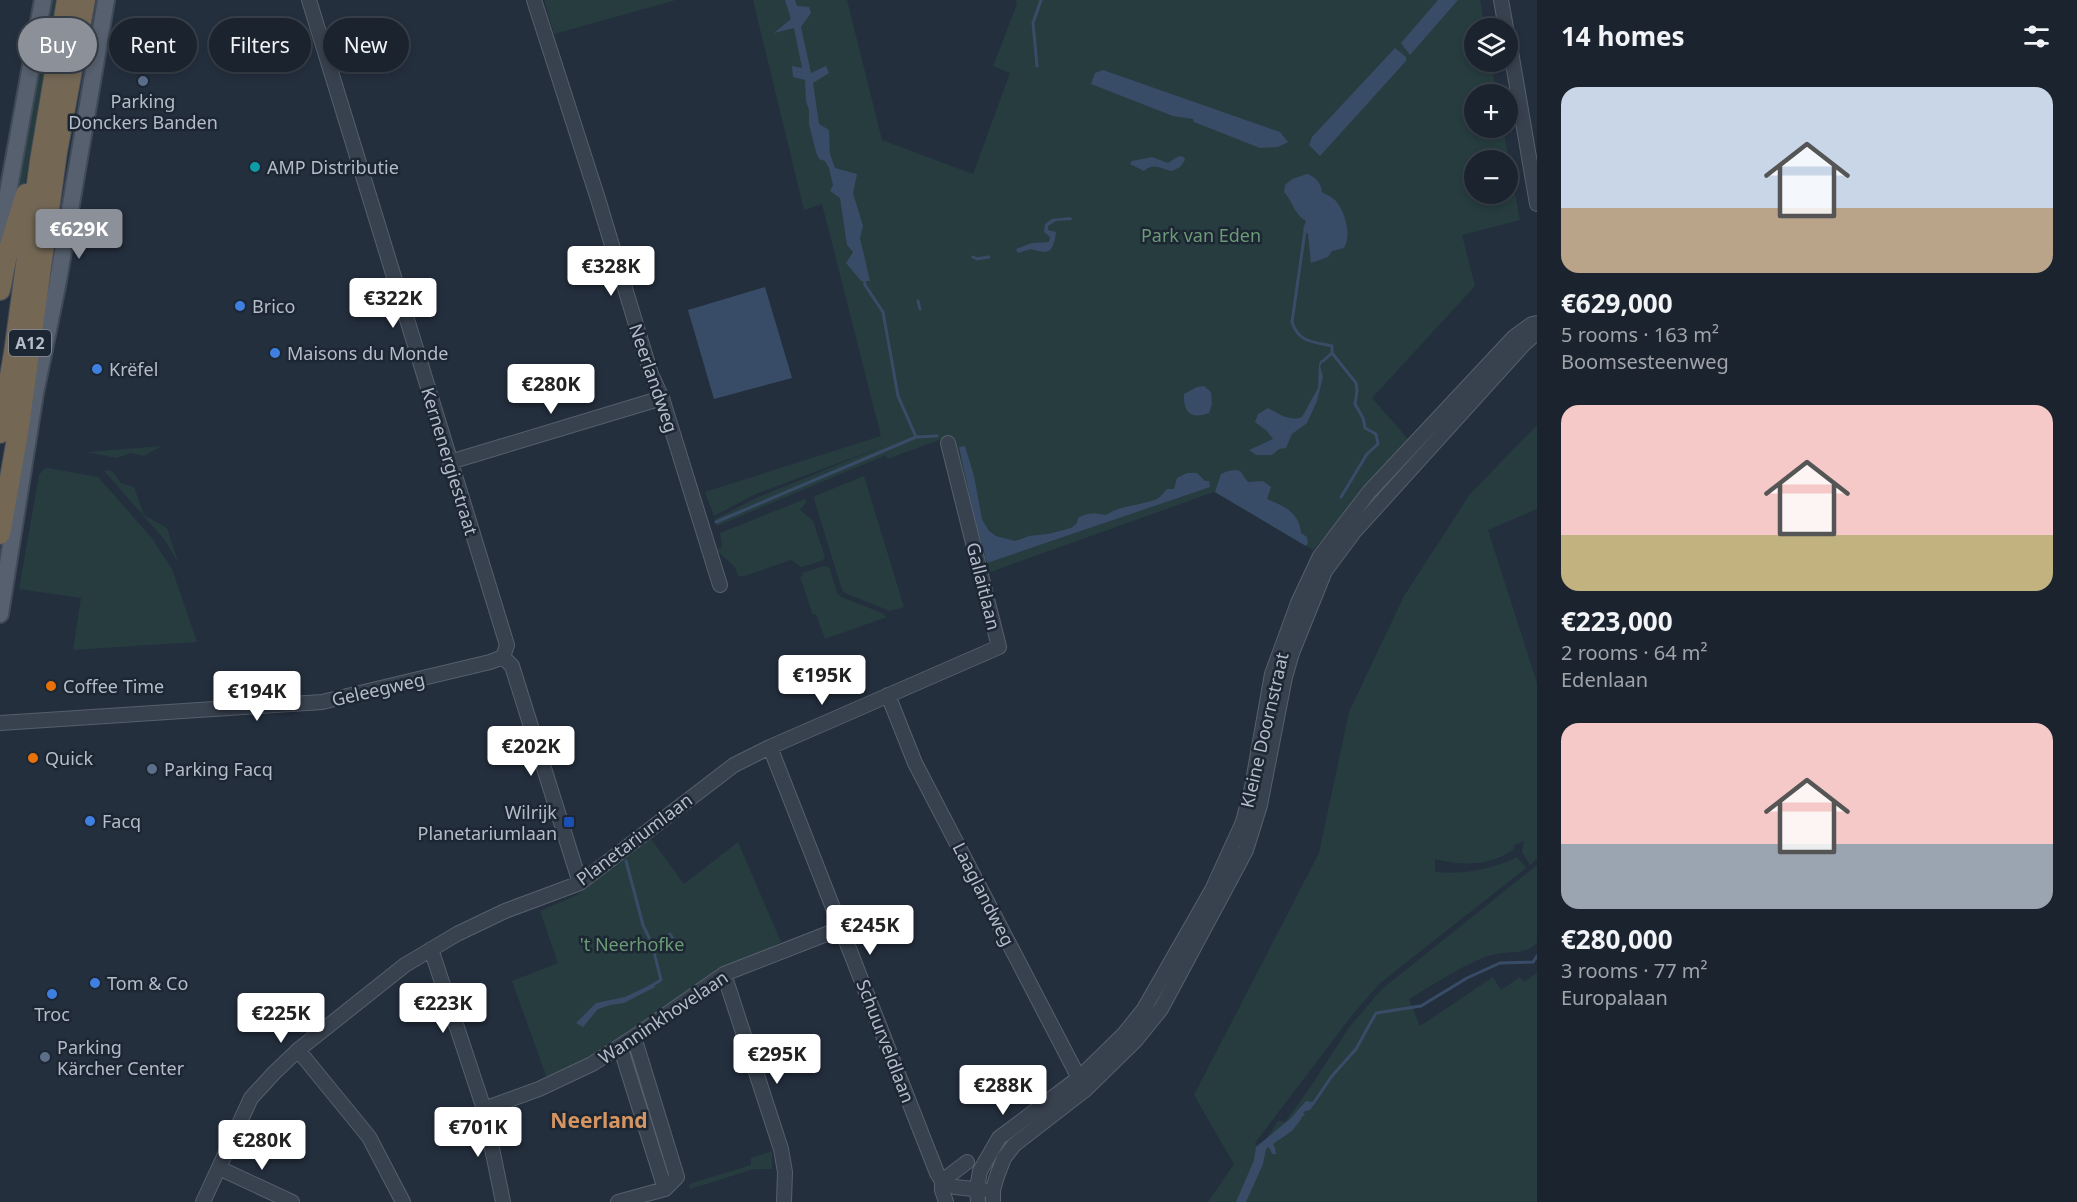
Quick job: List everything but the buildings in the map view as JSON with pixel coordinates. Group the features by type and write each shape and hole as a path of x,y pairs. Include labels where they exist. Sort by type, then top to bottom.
{"highway":[{"name":"A12","path":"0,534 18,433 67,0"},
{"name":"A12","path":"82,18 85,0"},
{"name":"A12","path":"0,433 48,156 73,72"},
{"path":"35,393 34,377 74,93 74,72"},
{"path":"0,290 10,246 29,186 48,156"}],"main road":[{"path":"0,237 43,0"},
{"path":"0,614 35,393 57,286 106,0"},
{"path":"11,552 30,468 54,324 57,286"}],"street":[{"name":"Kernenergiestraat","path":"309,0 507,645 503,657 512,666 580,883"},
{"name":"Neerlandweg","path":"534,0 651,374 662,398 720,585"},
{"path":"1501,0 1504,18"},
{"path":"1514,72 1537,204"},
{"name":"Kleine Doornstraat","path":"942,1181 977,1196 993,1196 1005,1158 1014,1145 1113,1054 1144,1009 1230,854 1243,822 1252,787 1272,675 1302,593 1320,556 1369,492 1514,337 1537,323"},
{"name":"Kleine Doornstraat","path":"1113,1054 1136,1040 1161,1009 1246,850 1266,778 1285,677 1292,653 1325,571 1354,532 1524,344 1537,335"},
{"path":"450,462 662,398"},
{"name":"Gallaitlaan","path":"888,695 999,647 948,443"},
{"name":"Geleegweg","path":"0,723 322,702 503,657"},
{"name":"Planetariumlaan","path":"203,1202 251,1098 298,1050 405,965 505,911 580,883 734,765 888,695"},
{"name":"Laaglandweg","path":"888,695 915,762 1082,1084"},
{"name":"Schuurveldlaan","path":"770,747 942,1181 946,1202"},
{"name":"Wanninkhovelaan","path":"484,1109 539,1089 592,1064 724,974 842,928"},
{"path":"431,949 484,1109 503,1202"},
{"path":"724,974 781,1149 785,1172 784,1202"},
{"path":"618,1202 665,1189 677,1177 634,1037"},
{"path":"620,1046 665,1189"},
{"path":"298,1050 369,1137 401,1201"},
{"name":"Kleine Doornstraat","path":"977,1196 980,1171 999,1138 1082,1084"},
{"path":"942,1181 968,1162"},
{"path":"219,1168 292,1202"}],"green space":[{"path":"50,0 56,0 53,18 47,18"},
{"path":"544,0 676,0 554,34"},
{"name":"Park van Eden","path":"753,0 847,0 882,140 973,174 1010,73 993,66 1017,4 1016,0 1480,0 1483,18 1464,18 1464,72 1493,72 1495,84 1464,84 1464,138 1505,138 1507,150 1464,150 1464,204 1517,204 1520,220 1462,235 1475,286 1372,398 1408,439 1313,550 1214,492 982,575 948,437 887,459 886,455 717,526 715,519 758,497 884,446 756,494 714,516 705,492 881,436 822,204 804,210"},
{"path":"38,72 44,72 25,183 12,225"},
{"path":"1537,425 1537,509 1488,530 1537,683 1537,859 1530,865 1522,852 1524,841 1514,845 1513,850 1504,855 1485,862 1455,863 1435,859 1435,872 1456,873 1477,870 1517,857 1526,868 1379,984 1353,1014 1255,1143 1260,1149 1278,1121 1285,1122 1350,1026 1382,989 1537,865 1537,943 1523,951 1497,954 1476,961 1409,999 1420,1026 1493,977 1501,990 1520,977 1524,982 1537,973 1537,1202 1208,1202 1234,1164 1194,1095 1319,853 1349,712 1404,596 1470,494"},
{"path":"162,446 144,456 131,453 116,458 87,452"},
{"path":"48,468 98,477 151,537 172,569 197,642 73,650 81,598 19,589 39,475"},
{"path":"105,470 112,471 121,483 134,487 144,515 167,528 178,562 164,539"},
{"path":"864,476 904,607 890,611 842,590 814,499 815,496"},
{"path":"805,499 807,501 800,510 813,521 825,557 822,561 801,567 791,560 745,576 738,576 735,567 716,550 722,547 720,533"},
{"path":"824,566 829,567 837,592 841,597 887,617 825,639 816,614 813,615 800,577 803,576 802,573"},
{"name":"'t Neerhofke","path":"651,839 684,884 738,842 781,942 717,974 610,1046 547,1078 512,981 558,963 540,911 577,895"},
{"path":"772,1151 772,1169 754,1169 690,1189 689,1184 751,1165 751,1158"}],"water":[{"path":"785,0 795,0 797,6 809,7 811,13 801,27 811,73 826,66 829,73 813,83 819,124 829,130 830,154 835,168 857,174 853,193 863,226 860,238 870,281 861,281 846,263 853,252 847,245 840,198 830,191 833,185 829,168 825,161 819,159 816,152 809,124 805,80 793,77 792,66 802,68 794,28 774,33 791,19"},
{"path":"1438,0 1458,0 1410,55 1401,43"},
{"path":"1395,48 1406,57 1406,61 1320,156 1309,145 1312,137"},
{"path":"1103,70 1280,132 1288,142 1278,147 1260,148 1194,122 1193,119 1173,116 1091,84 1095,73"},
{"path":"1179,156 1184,157 1185,160 1180,167 1172,171 1151,167 1144,171 1130,164 1132,161 1152,157 1168,163"},
{"path":"1307,174 1319,183 1322,192 1339,205 1347,230 1344,248 1332,251 1328,257 1311,263 1308,234 1303,229 1306,221 1299,215 1284,192 1285,185 1292,179"},
{"path":"1071,217 1072,220 1056,221 1048,226 1048,230 1056,232 1054,244 1050,250 1042,252 1031,249 1018,253 1016,249 1032,243 1049,242 1050,237 1044,232 1045,224 1052,219"},
{"path":"765,287 792,378 714,399 688,310"},
{"path":"1321,360 1323,361 1320,366 1323,377 1317,401 1307,423 1292,434 1286,448 1279,449 1272,455 1256,455 1249,450 1273,439 1255,422 1258,414 1268,408 1289,418 1302,417 1318,388 1319,364"},
{"path":"1204,386 1211,392 1212,404 1209,413 1193,415 1185,406 1184,394"},
{"path":"965,446 974,476 982,519 989,531 996,536 1015,541 1071,528 1077,523 1078,518 1085,515 1095,513 1106,515 1118,509 1157,499 1167,489 1174,489 1177,478 1187,473 1197,473 1205,481 1209,481 1210,487 987,563 959,447"},
{"path":"1240,471 1248,482 1263,481 1271,487 1267,499 1285,507 1294,515 1301,533 1307,537 1306,546 1215,492 1221,474"},
{"path":"654,983 655,987 624,1003 598,1009 583,1027 576,1023 596,1003 625,997"},
{"path":"1306,1101 1314,1104 1310,1110 1303,1112 1305,1115 1301,1117 1292,1131 1273,1144 1276,1154 1272,1154 1269,1147 1266,1149 1263,1164 1246,1202 1236,1202 1254,1160 1256,1147 1290,1119"}],"waterway":[{"path":"1037,66 1033,23 1041,0"},
{"path":"1305,231 1292,322 1302,337 1332,346 1332,353 1323,361"},
{"path":"973,257 977,259 989,257"},
{"path":"864,279 865,285 883,312 898,396 916,437"},
{"path":"918,301 920,309"},
{"path":"1332,353 1356,383 1355,404 1363,418 1365,428 1376,434 1378,444 1367,454 1341,497"},
{"path":"716,522 916,437 937,436"},
{"path":"626,861 661,980 651,986"},
{"path":"666,937 670,934 677,945"},
{"path":"652,944 661,940"},
{"path":"1312,1105 1332,1076 1356,1049 1376,1013 1421,1006 1467,978 1500,963 1533,962 1537,956"}],"place":[{"name":"Parking Donckers Banden","path":"143,81"},
{"name":"AMP Distributie","path":"255,167"},
{"name":"Brico","path":"240,306"},
{"name":"Maisons du Monde","path":"275,353"},
{"name":"Krëfel","path":"97,369"},
{"name":"Coffee Time","path":"51,686"},
{"name":"Quick","path":"33,758"},
{"name":"Parking Facq","path":"152,769"},
{"name":"Facq","path":"90,821"},
{"name":"Wilrijk Planetariumlaan","path":"569,822"},
{"name":"Tom & Co","path":"95,983"},
{"name":"Troc","path":"52,994"},
{"name":"Parking Kärcher Center","path":"45,1057"}],"district":[{"name":"Neerland","path":"599,1120"}]}
